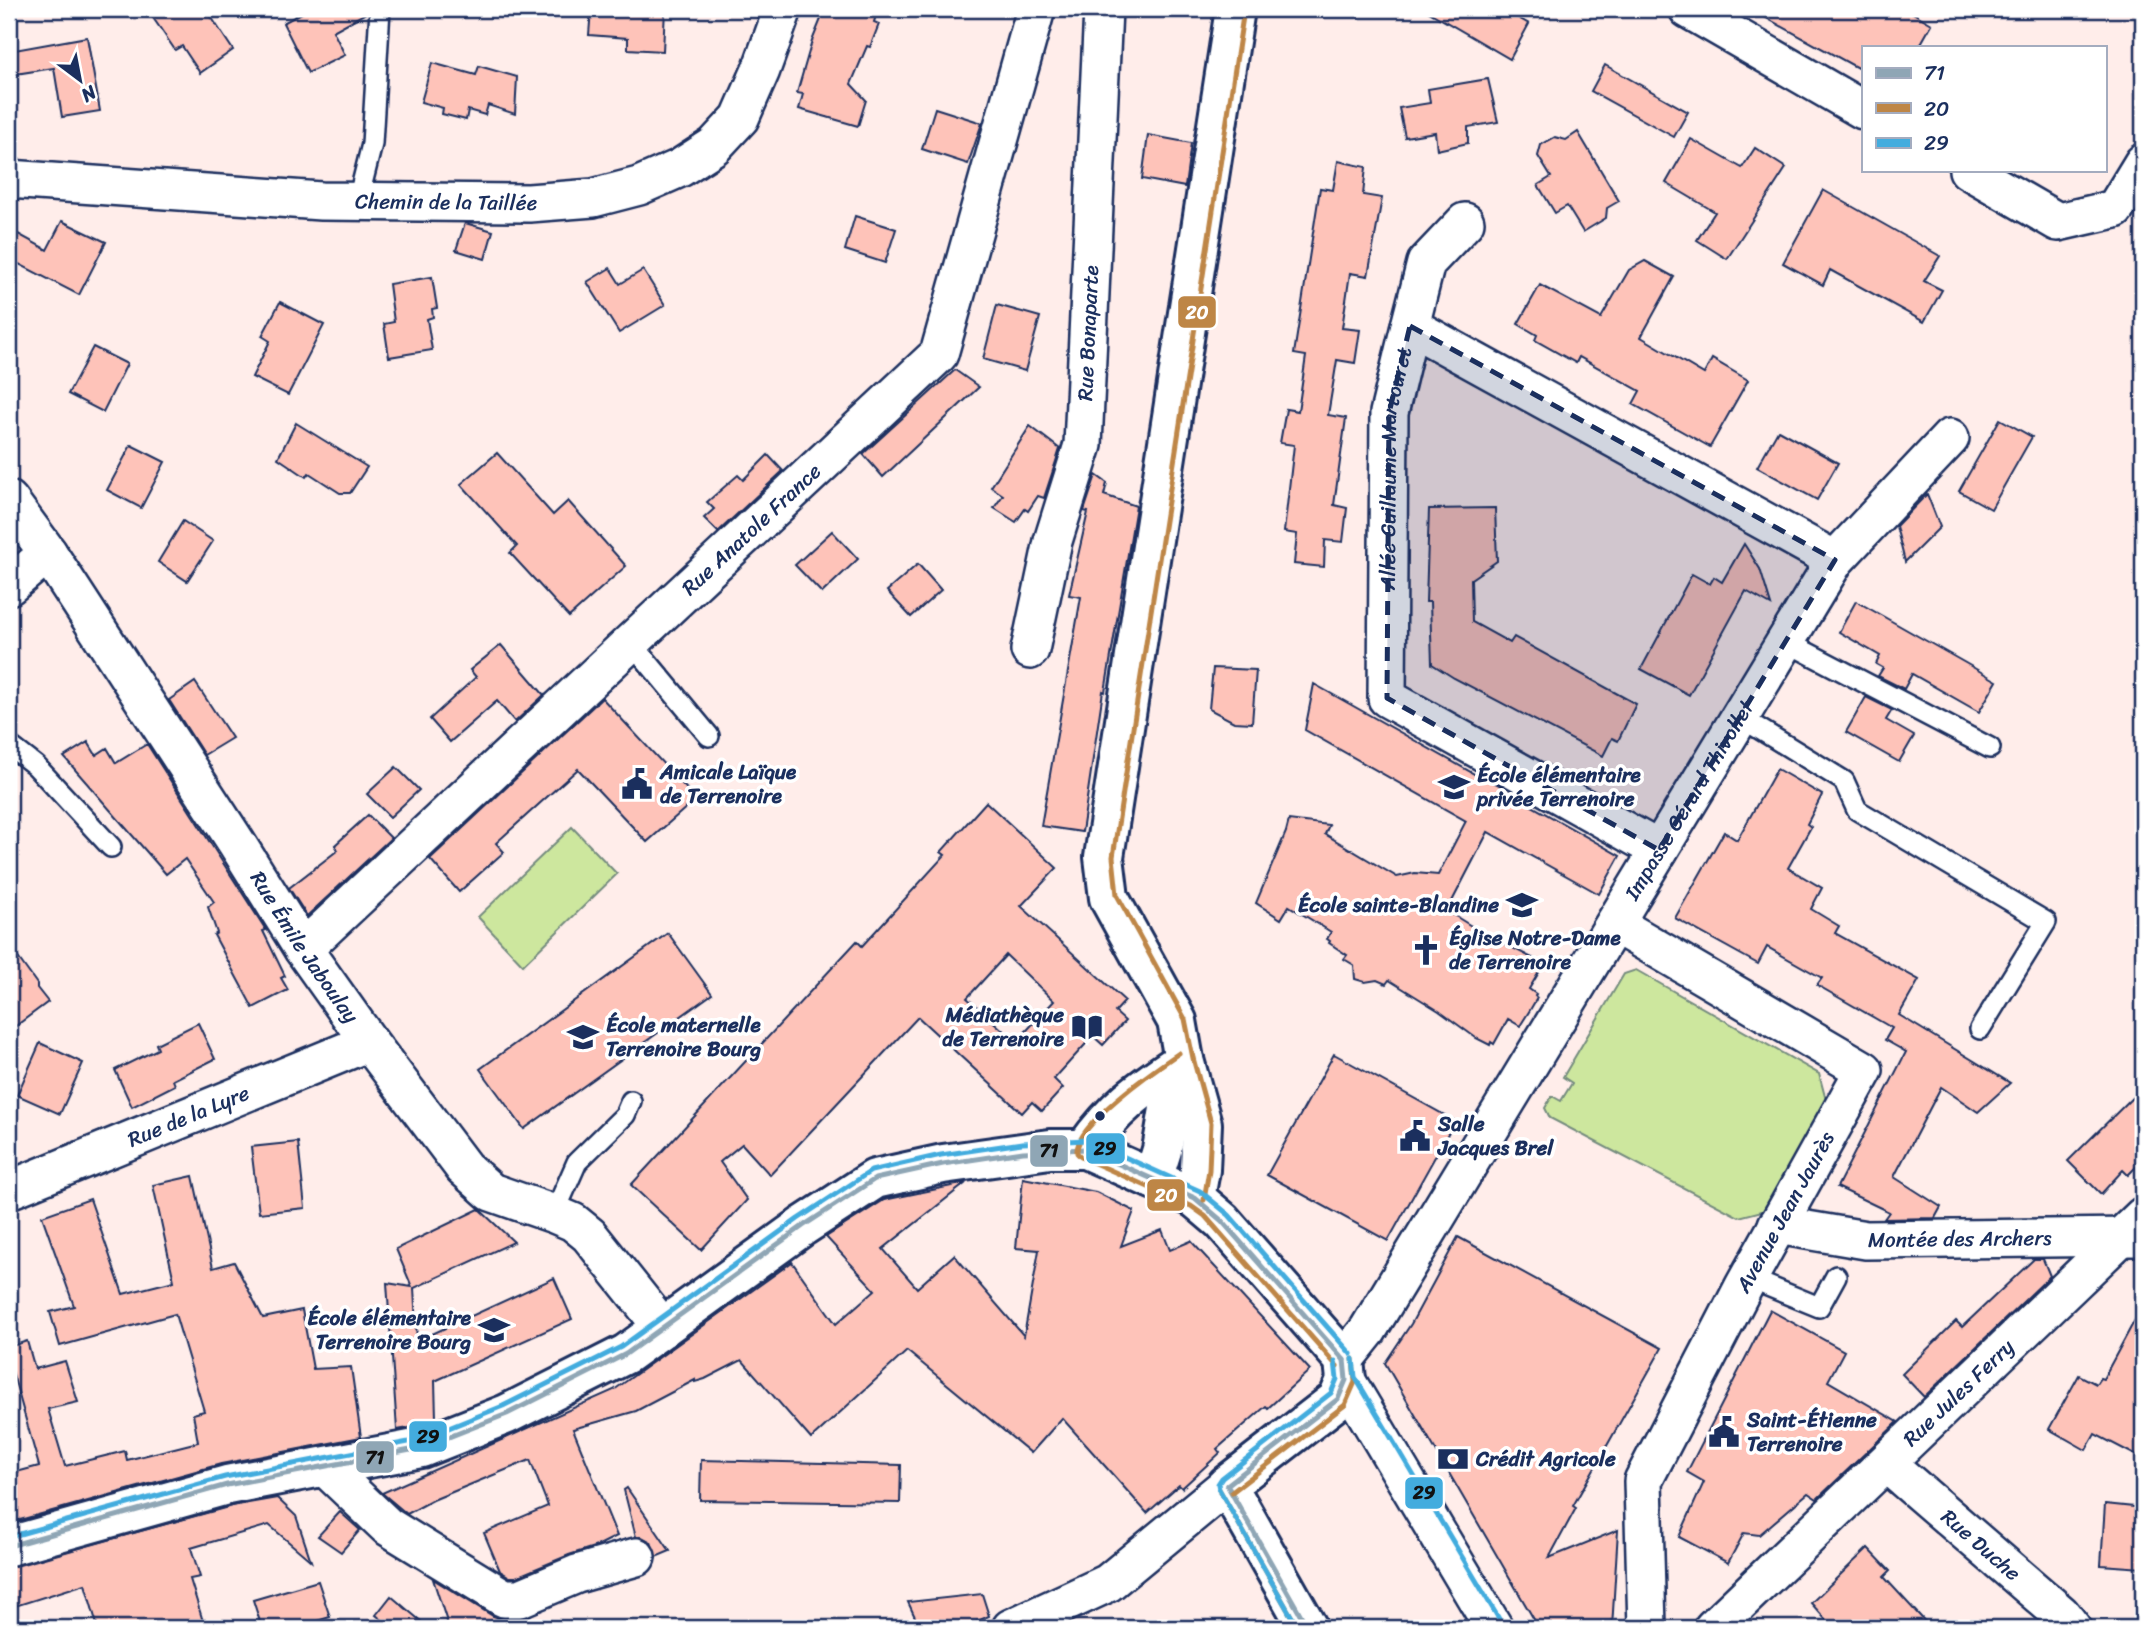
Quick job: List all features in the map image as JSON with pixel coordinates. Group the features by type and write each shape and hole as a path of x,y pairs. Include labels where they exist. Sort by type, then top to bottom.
{"main road":[{"path":"1195,1198 1200,1170 1202,1124 1184,1060 1177,1021 1109,898 1104,857 1235,9"},
{"path":"1085,1149 1110,1116 1133,1094 1184,1060"},
{"path":"1153,1179 1162,1150 1169,1109 1184,1060"},
{"path":"9,1546 227,1485 421,1448 507,1414 626,1354 803,1226 874,1179 943,1164 1050,1149 1085,1149 1195,1198 1222,1221 1345,1370 1338,1399 1227,1485 1308,1628"}],"street":[{"name":"Chemin de la Taillée","path":"9,180 321,201 529,203 593,198 639,186 680,168 714,146 740,118 783,9"},
{"name":"Rue Anatole France","path":"303,949 939,354 1036,9"},
{"name":"Rue Bonaparte","path":"1030,650 1052,541 1083,445 1103,9"},
{"path":"1688,9 1862,109"},
{"path":"1971,172 2058,222 2115,209 2143,163"},
{"path":"1410,327 1426,263 1465,222"},
{"name":"Allée Guillaume Martouret","path":"1660,850 1387,698 1389,413 1410,327 1835,560"},
{"name":"Impasse Gérard Thivollet","path":"1345,1370 1835,560 1950,438"},
{"name":"Rue Émile Jaboulay","path":"9,500 48,553 303,949 369,1042 476,1180 491,1192 573,1222 589,1235 663,1328"},
{"path":"9,586 48,553"},
{"name":"Avenue Jean Jaurès","path":"1615,923 1864,1069 1748,1278 1643,1482 1647,1628"},
{"name":"Rue de la Lyre","path":"9,1189 369,1042"},
{"name":"Montée des Archers","path":"1777,1224 1866,1240 1947,1240 2136,1230"},
{"name":"Rue Jules Ferry","path":"1713,1628 2136,1230"},
{"path":"1345,1370 1494,1628"},
{"name":"Rue Duche","path":"1887,1464 2061,1614 2072,1628"},
{"path":"325,1467 387,1527 503,1598 520,1598 578,1574 636,1557"},
{"path":"1010,1628 1108,1583 1227,1485"}],"lane":[{"path":"358,200 372,144 380,9"},
{"path":"1785,641 1990,748"},
{"path":"631,642 709,736"},
{"path":"1740,717 1844,781 1857,810 2046,922 1980,1029"},
{"path":"9,745 36,766 111,847"},
{"path":"554,1214 577,1162 625,1115 631,1101"},
{"path":"1748,1278 1819,1307 1836,1276"}],"highlighted area":[{"path":"1410,326 1835,560 1659,850 1387,698 1389,413"}],"green space":[{"path":"572,827 617,874 523,965 478,917"},
{"path":"1636,970 1819,1074 1827,1104 1770,1209 1739,1217 1550,1118 1545,1108 1552,1096 1561,1101 1572,1083 1563,1077 1624,974"}],"building":[{"path":"147,9 206,9 233,50 200,73 182,46 175,50"},
{"path":"309,9 368,9 368,12 333,31 345,55 308,73 283,23"},
{"path":"591,9 665,9 663,51 628,49 628,38 589,35"},
{"path":"825,9 878,9 874,22 879,24 851,84 866,100 858,126 799,109 803,94 797,93 812,41"},
{"path":"1424,9 1502,9 1529,24 1510,59"},
{"path":"1750,9 1906,9 1932,24 1920,46 1862,46 1862,70"},
{"path":"87,37 100,111 62,117 54,68 9,75 9,51"},
{"path":"432,63 476,75 479,66 517,77 515,114 488,105 485,115 468,110 466,120 442,114 443,108 421,102"},
{"path":"1605,65 1688,112 1674,137 1591,91"},
{"path":"1488,79 1498,122 1468,127 1468,143 1437,150 1435,132 1405,137 1399,108 1430,103 1428,89"},
{"path":"935,108 982,123 968,164 922,149"},
{"path":"1578,132 1619,201 1607,208 1606,218 1583,232 1567,206 1555,213 1538,185 1551,177 1538,156 1541,145 1555,137 1566,140"},
{"path":"1148,135 1191,143 1185,187 1142,179"},
{"path":"1691,139 1742,168 1755,148 1786,168 1727,259 1697,240 1715,212 1666,183"},
{"path":"1338,161 1366,167 1363,195 1382,198 1368,276 1350,273 1342,328 1360,330 1355,363 1337,360 1328,415 1346,418 1334,505 1347,508 1343,542 1325,540 1324,567 1294,564 1297,534 1284,532 1294,445 1280,443 1286,409 1298,411 1306,356 1294,354 1320,188 1333,190"},
{"path":"1823,190 1940,256 1924,281 1942,290 1924,322 1830,270 1823,285 1783,263"},
{"path":"855,216 896,229 885,263 845,250"},
{"path":"62,221 106,242 79,295 9,259 9,229 47,250"},
{"path":"465,223 493,231 485,259 456,250"},
{"path":"1645,261 1674,277 1641,337 1704,374 1712,359 1748,380 1710,447 1633,404 1640,391 1579,357 1576,363 1535,340 1537,335 1518,324 1540,285 1601,318 1629,270"},
{"path":"610,268 620,284 643,270 665,305 619,333 587,282"},
{"path":"432,277 437,308 432,309 433,317 427,319 432,350 389,357 384,324 394,322 389,284"},
{"path":"280,302 324,325 288,395 252,377 270,341 262,336"},
{"path":"997,305 1040,317 1025,371 983,359"},
{"path":"93,347 127,364 103,412 68,394"},
{"path":"955,370 979,387 883,477 863,454"},
{"path":"2000,419 2032,437 1991,509 1959,491"},
{"path":"296,423 367,467 350,493 340,493 309,473 306,477 278,458"},
{"path":"1030,426 1060,449 1044,498 1038,496 1016,522 994,508 1003,495 991,487"},
{"path":"1778,430 1838,463 1817,500 1757,467"},
{"path":"131,445 165,462 141,508 107,490"},
{"path":"497,453 553,515 568,501 626,566 569,617 510,553 517,546 461,484"},
{"path":"768,455 783,471 718,532 704,518 714,509 707,502 738,475 743,480"},
{"path":"1096,475 1107,483 1104,495 1136,506 1105,692 1103,691 1082,832 1041,826 1081,597 1069,595 1088,512 1084,511"},
{"path":"1927,494 1940,527 1905,562 1896,526"},
{"path":"1495,508 1497,561 1471,579 1472,622 1510,643 1514,637 1636,704 1618,741 1612,738 1603,756 1432,664 1430,602 1426,602 1429,509"},
{"path":"183,521 213,541 187,581 158,562"},
{"path":"832,531 858,559 822,593 795,565"},
{"path":"1744,544 1760,569 1771,605 1746,591 1689,695 1641,669 1692,574 1710,584 1714,577 1722,582"},
{"path":"918,564 941,590 911,617 887,591"},
{"path":"1856,601 1997,681 1979,712 1912,674 1904,689 1878,676 1883,668 1876,664 1880,656 1839,632"},
{"path":"501,645 544,695 515,722 497,701 450,742 430,719 476,677 470,670"},
{"path":"1213,668 1256,670 1252,723 1234,722 1209,709"},
{"path":"195,682 232,738 204,755 169,700"},
{"path":"1314,684 1478,776 1479,774 1503,787 1502,789 1620,856 1599,894 1488,832 1447,911 1481,932 1544,964 1529,989 1537,998 1520,1026 1508,1019 1494,1044 1491,1042 1490,1045 1476,1038 1389,980 1386,984 1377,980 1365,982 1355,979 1354,965 1344,959 1347,955 1329,943 1327,939 1331,932 1289,906 1281,919 1256,903 1289,820 1329,825 1325,834 1397,877 1415,873 1438,875 1466,821 1305,730"},
{"path":"1866,697 1892,710 1886,720 1914,736 1899,762 1846,732"},
{"name":"Amicale Laïque de Terrenoire","path":"602,698 696,799 647,842 578,769 496,843 504,852 459,892 430,859"},
{"path":"88,742 96,755 107,748 116,763 147,744 266,930 263,931 285,976 281,978 288,990 253,1008 214,935 217,933 208,907 214,902 185,859 166,874 64,757"},
{"path":"396,767 419,790 390,817 367,794"},
{"path":"1777,769 1822,795 1807,824 1811,827 1788,868 1822,888 1811,909 1839,926 1835,933 1919,980 1899,1015 2010,1083 1978,1112 1941,1087 1894,1177 1941,1207 1935,1218 1884,1219 1889,1212 1837,1187 1906,1052 1885,1040 1892,1028 1817,985 1822,978 1767,947 1758,964 1675,918 1724,832 1737,840"},
{"path":"986,802 1057,868 1021,906 1125,1001 1115,1012 1125,1021 1103,1045 1093,1036 1054,1079 1063,1088 1042,1111 1032,1102 1022,1113 918,1017 770,1175 742,1144 720,1162 747,1200 701,1250 631,1185 857,941 862,946 945,855 941,852","holes":["1006,955 1054,1001 1016,1042 967,998"]},
{"path":"368,815 391,838 307,916 289,888 338,850 335,845"},
{"name":"École maternelle Terrenoire Bourg","path":"668,933 712,994 524,1129 480,1069"},
{"path":"9,945 48,1002 9,1031"},
{"path":"198,1023 215,1059 173,1080 175,1085 132,1107 115,1070 158,1049 156,1044"},
{"path":"40,1043 83,1063 60,1114 17,1095"},
{"path":"1334,1054 1455,1121 1388,1241 1267,1175"},
{"path":"2143,1087 2143,1160 2128,1175 2123,1170 2101,1194 2068,1161"},
{"path":"298,1142 305,1208 259,1213 251,1147"},
{"path":"193,1176 213,1268 234,1262 263,1318 302,1310 313,1369 351,1367 361,1437 221,1464 9,1523 9,1474 39,1466 9,1360 9,1347 27,1341 35,1369 65,1361 78,1402 48,1409 65,1466 125,1451 127,1460 198,1442 193,1414 204,1411 175,1314 60,1346 50,1312 74,1306 42,1216 90,1199 123,1294 174,1281 153,1185"},
{"path":"1023,1178 1096,1192 1134,1211 1121,1246 1162,1230 1170,1250 1191,1241 1310,1370 1217,1449 1220,1453 1182,1488 1179,1485 1147,1513 1062,1418 1031,1453 907,1351 811,1439 742,1360 705,1379 695,1380 636,1411 573,1429 617,1536 516,1577 510,1577 500,1571 484,1533 548,1506 530,1460 433,1500 407,1514 382,1493 614,1390 792,1262 836,1324 875,1290 826,1237 884,1200 966,1183 883,1249 917,1288 954,1255 1024,1336 1039,1250 1016,1248"},
{"path":"479,1209 514,1242 414,1288 417,1341 554,1278 572,1319 435,1381 436,1418 415,1427 397,1430 387,1283 412,1287 396,1249"},
{"path":"1458,1237 1662,1348 1573,1506 1576,1508 1549,1558 1618,1530 1612,1628 1539,1628 1385,1363 1411,1324"},
{"path":"2034,1259 2043,1259 2050,1276 1924,1397 1902,1374 1956,1321 1962,1327"},
{"path":"2143,1305 2143,1459 2095,1434 2086,1450 2049,1429 2079,1375 2096,1384 2100,1378 2103,1379"},
{"path":"1770,1310 1844,1351 1828,1381 1898,1422 1817,1499 1808,1493 1759,1535 1744,1533 1728,1563 1679,1537 1704,1482 1687,1472"},
{"path":"701,1460 901,1465 900,1503 700,1500"},
{"path":"627,1488 670,1551 656,1557 651,1542 636,1537 624,1490"},
{"path":"277,1498 296,1516 311,1561 269,1525 191,1548 200,1577 190,1579 205,1628 98,1628 85,1584 9,1608 9,1567 232,1506"},
{"path":"2105,1504 2143,1508 2143,1568 2101,1565"},
{"path":"340,1512 360,1530 341,1552 318,1536"},
{"path":"1868,1548 1890,1571 1884,1577 1931,1628 1833,1628 1811,1603"},
{"path":"433,1579 493,1616 501,1618 465,1628 449,1628"},
{"path":"318,1581 330,1617 294,1628 262,1628 253,1600"},
{"path":"982,1594 989,1616 962,1628 920,1628 908,1602"},
{"path":"391,1596 429,1628 392,1628 376,1615"}],"transit line":[{"name":"20","path":"1204,1200 1209,1170 1211,1123 1185,1019 1117,895 1113,857 1244,10"},
{"name":"20","path":"1179,1053 1102,1113 1080,1141 1077,1153 1191,1206 1205,1216 1337,1366"},
{"name":"29","path":"9,1537 225,1477 419,1440 503,1406 621,1347 798,1219 871,1171 941,1155 1022,1143 1087,1140 1200,1191 1229,1215 1351,1354"},
{"name":"71","path":"9,1546 227,1485 421,1448 507,1414 626,1354 803,1226 875,1179 943,1164 1023,1152 1085,1149 1195,1198 1222,1221 1344,1360"},
{"name":"20","path":"1232,1492 1345,1405 1355,1382 1353,1359"},
{"name":"29","path":"1353,1359 1355,1377 1502,1624"},
{"name":"71","path":"1227,1485 1338,1399 1346,1380 1344,1360"},
{"name":"29","path":"1298,1628 1218,1484 1222,1478 1331,1393 1337,1379 1335,1361"},
{"name":"71","path":"1227,1485 1308,1628"},
{"name":"20","path":"1219,1489 1298,1628"}],"place":[{"name":"Amicale Laïque de Terrenoire","path":"637,784"},
{"name":"École élémentaire privée Terrenoire","path":"1454,787"},
{"name":"École sainte-Blandine","path":"1522,905"},
{"name":"Église Notre-Dame de Terrenoire","path":"1426,950"},
{"name":"Médiathèque de Terrenoire","path":"1087,1027"},
{"name":"École maternelle Terrenoire Bourg","path":"583,1037"},
{"name":"Salle Jacques Brel","path":"1415,1136"},
{"name":"École élémentaire Terrenoire Bourg","path":"494,1330"},
{"name":"Saint-Étienne Terrenoire","path":"1724,1432"},
{"name":"Crédit Agricole","path":"1453,1459"}]}
